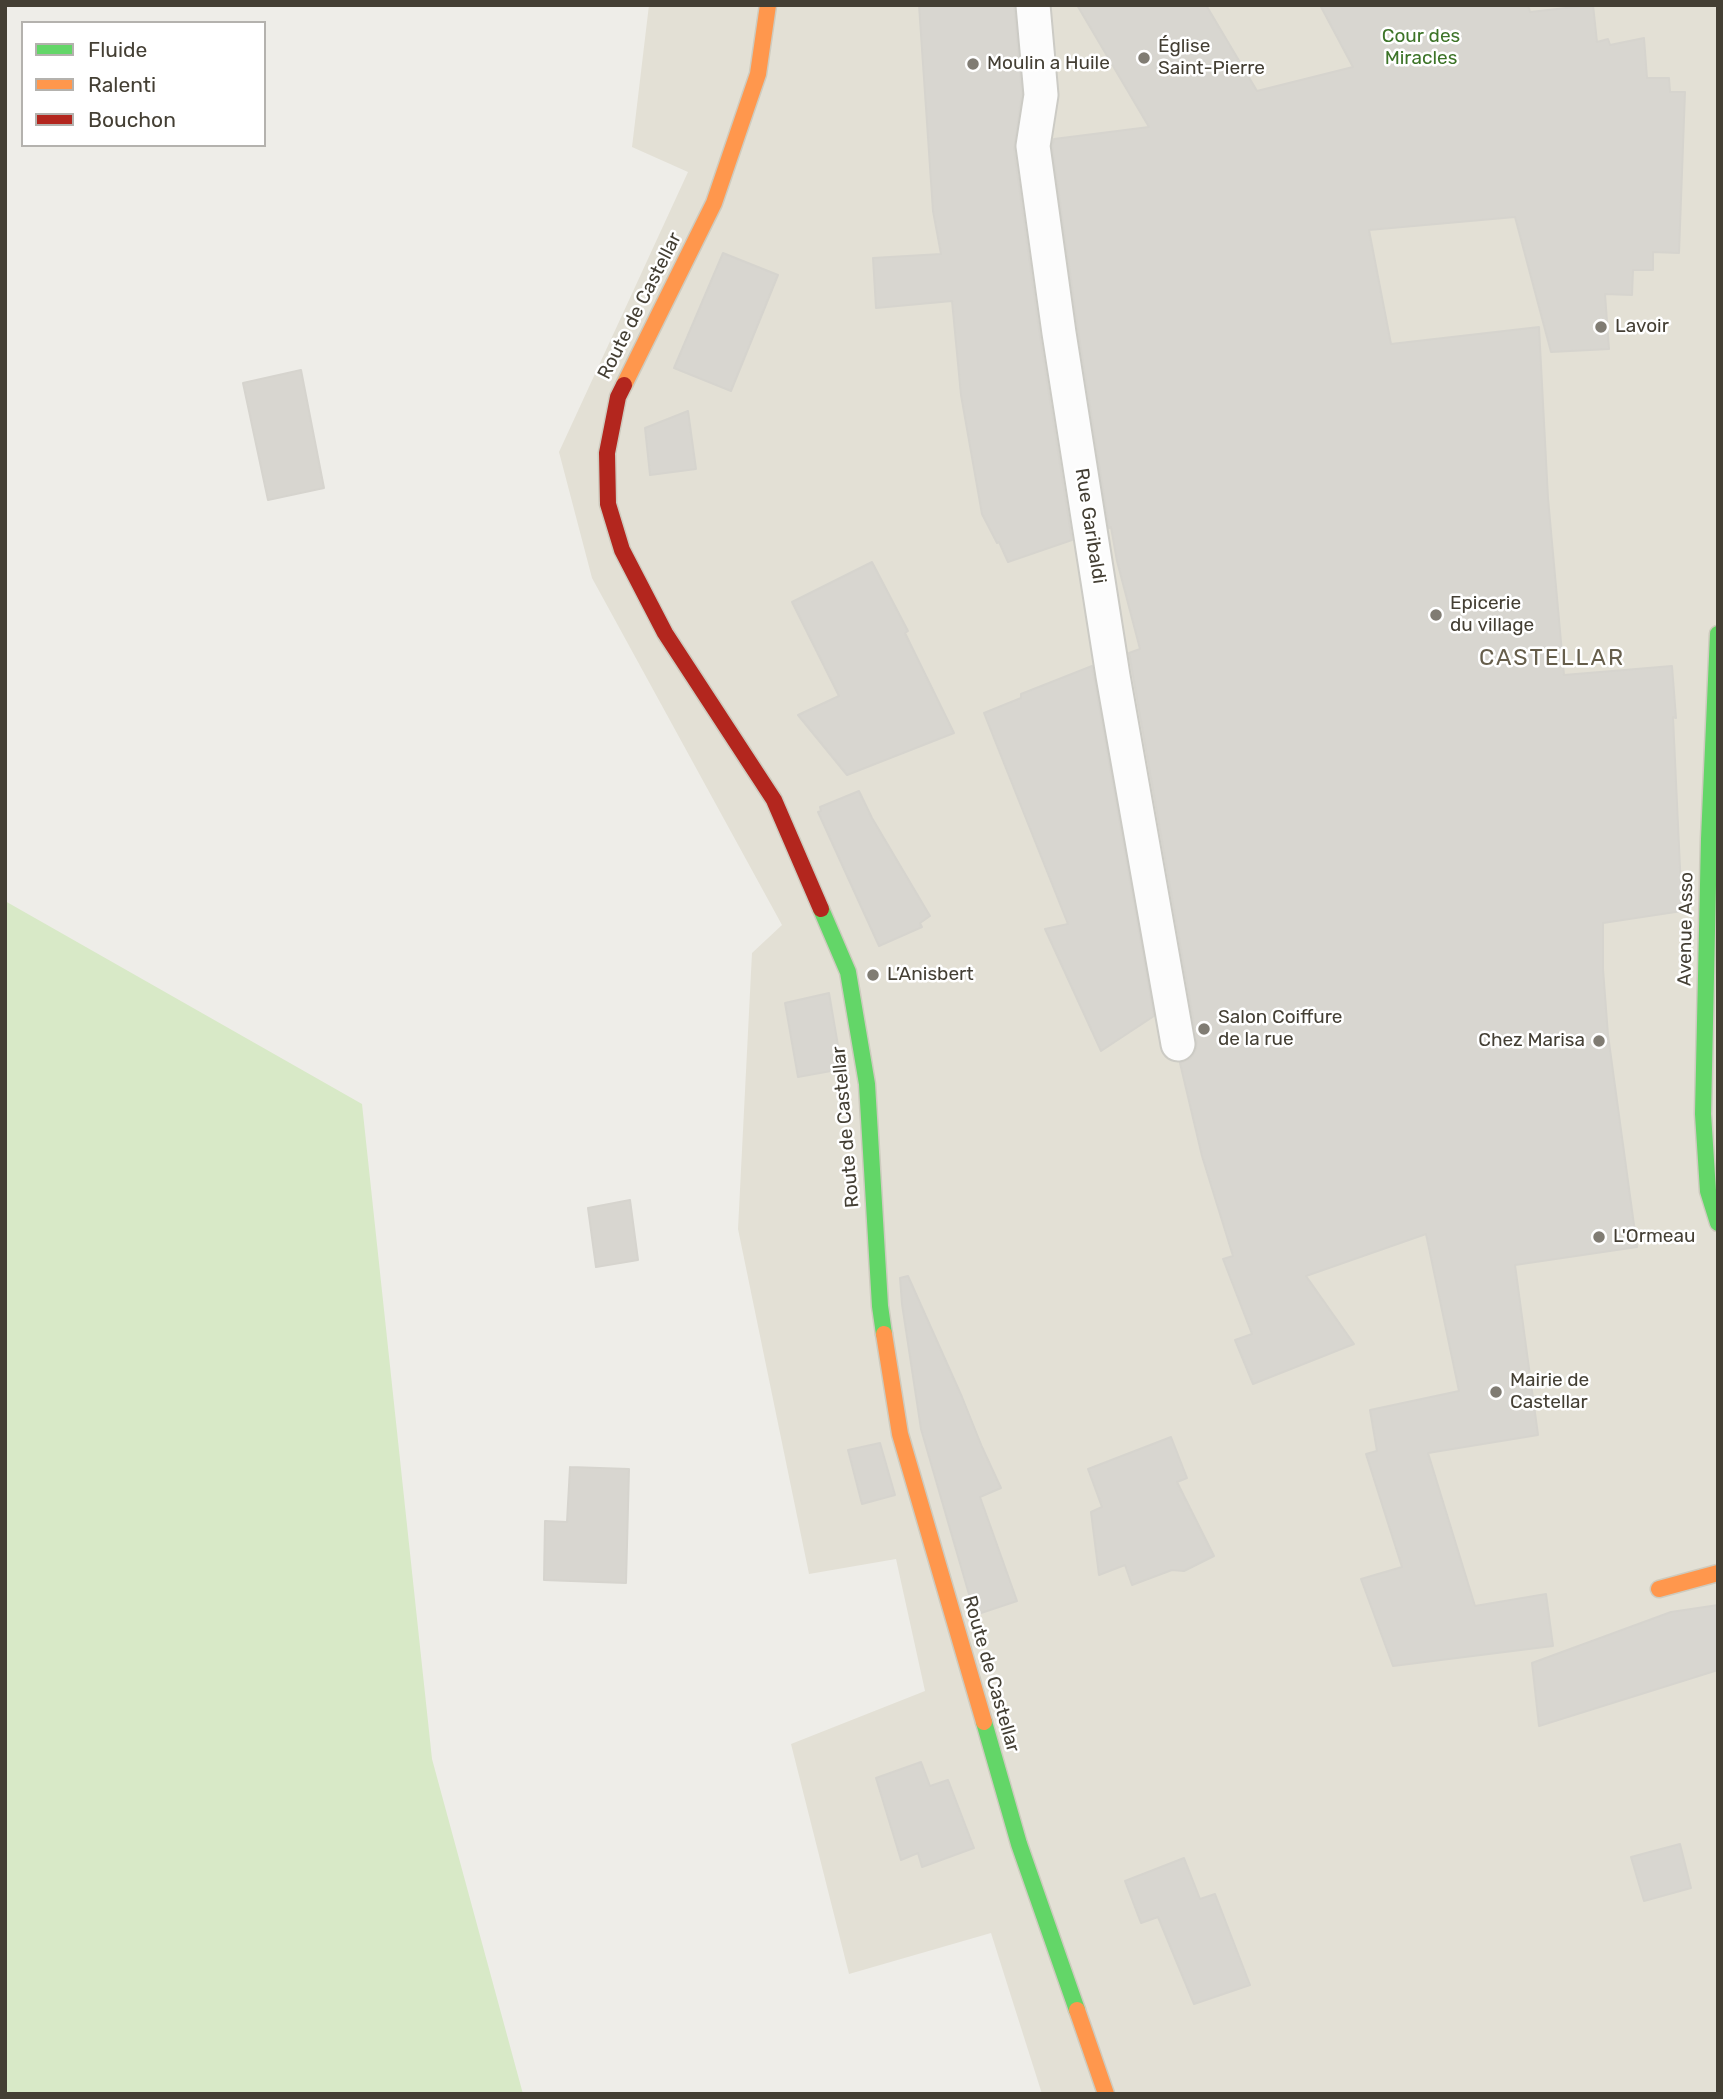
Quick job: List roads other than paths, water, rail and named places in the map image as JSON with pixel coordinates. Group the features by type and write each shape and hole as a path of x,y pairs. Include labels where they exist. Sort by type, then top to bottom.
{"street":[{"name":"Route de Castellar","path":"768,5 758,74 714,204 618,397 607,453 608,504 622,550 666,633 775,800 848,972 867,1084 880,1306 900,1434 1019,1844 1106,2094"},
{"name":"Avenue Asso","path":"1718,634 1709,839 1703,1114 1708,1191 1718,1223"},
{"path":"1658,1590 1718,1573"}],"lane":[{"name":"Rue Garibaldi","path":"1033,5 1041,95 1033,146 1059,333 1113,676 1178,1044"}],"place":[{"name":"Église Saint-Pierre","path":"1144,58"},
{"name":"Moulin a Huile","path":"973,64"},
{"name":"Lavoir","path":"1601,327"},
{"name":"Epicerie du village","path":"1436,615"},
{"name":"L’Anisbert","path":"873,975"},
{"name":"Salon Coiffure de la rue","path":"1204,1029"},
{"name":"Chez Marisa","path":"1599,1041"},
{"name":"L'Ormeau","path":"1599,1237"},
{"name":"Mairie de Castellar","path":"1496,1392"}],"district":[{"name":"CASTELLAR","path":"1552,658"}],"park label":[{"name":"Cour des Miracles","path":"1421,48"}]}
